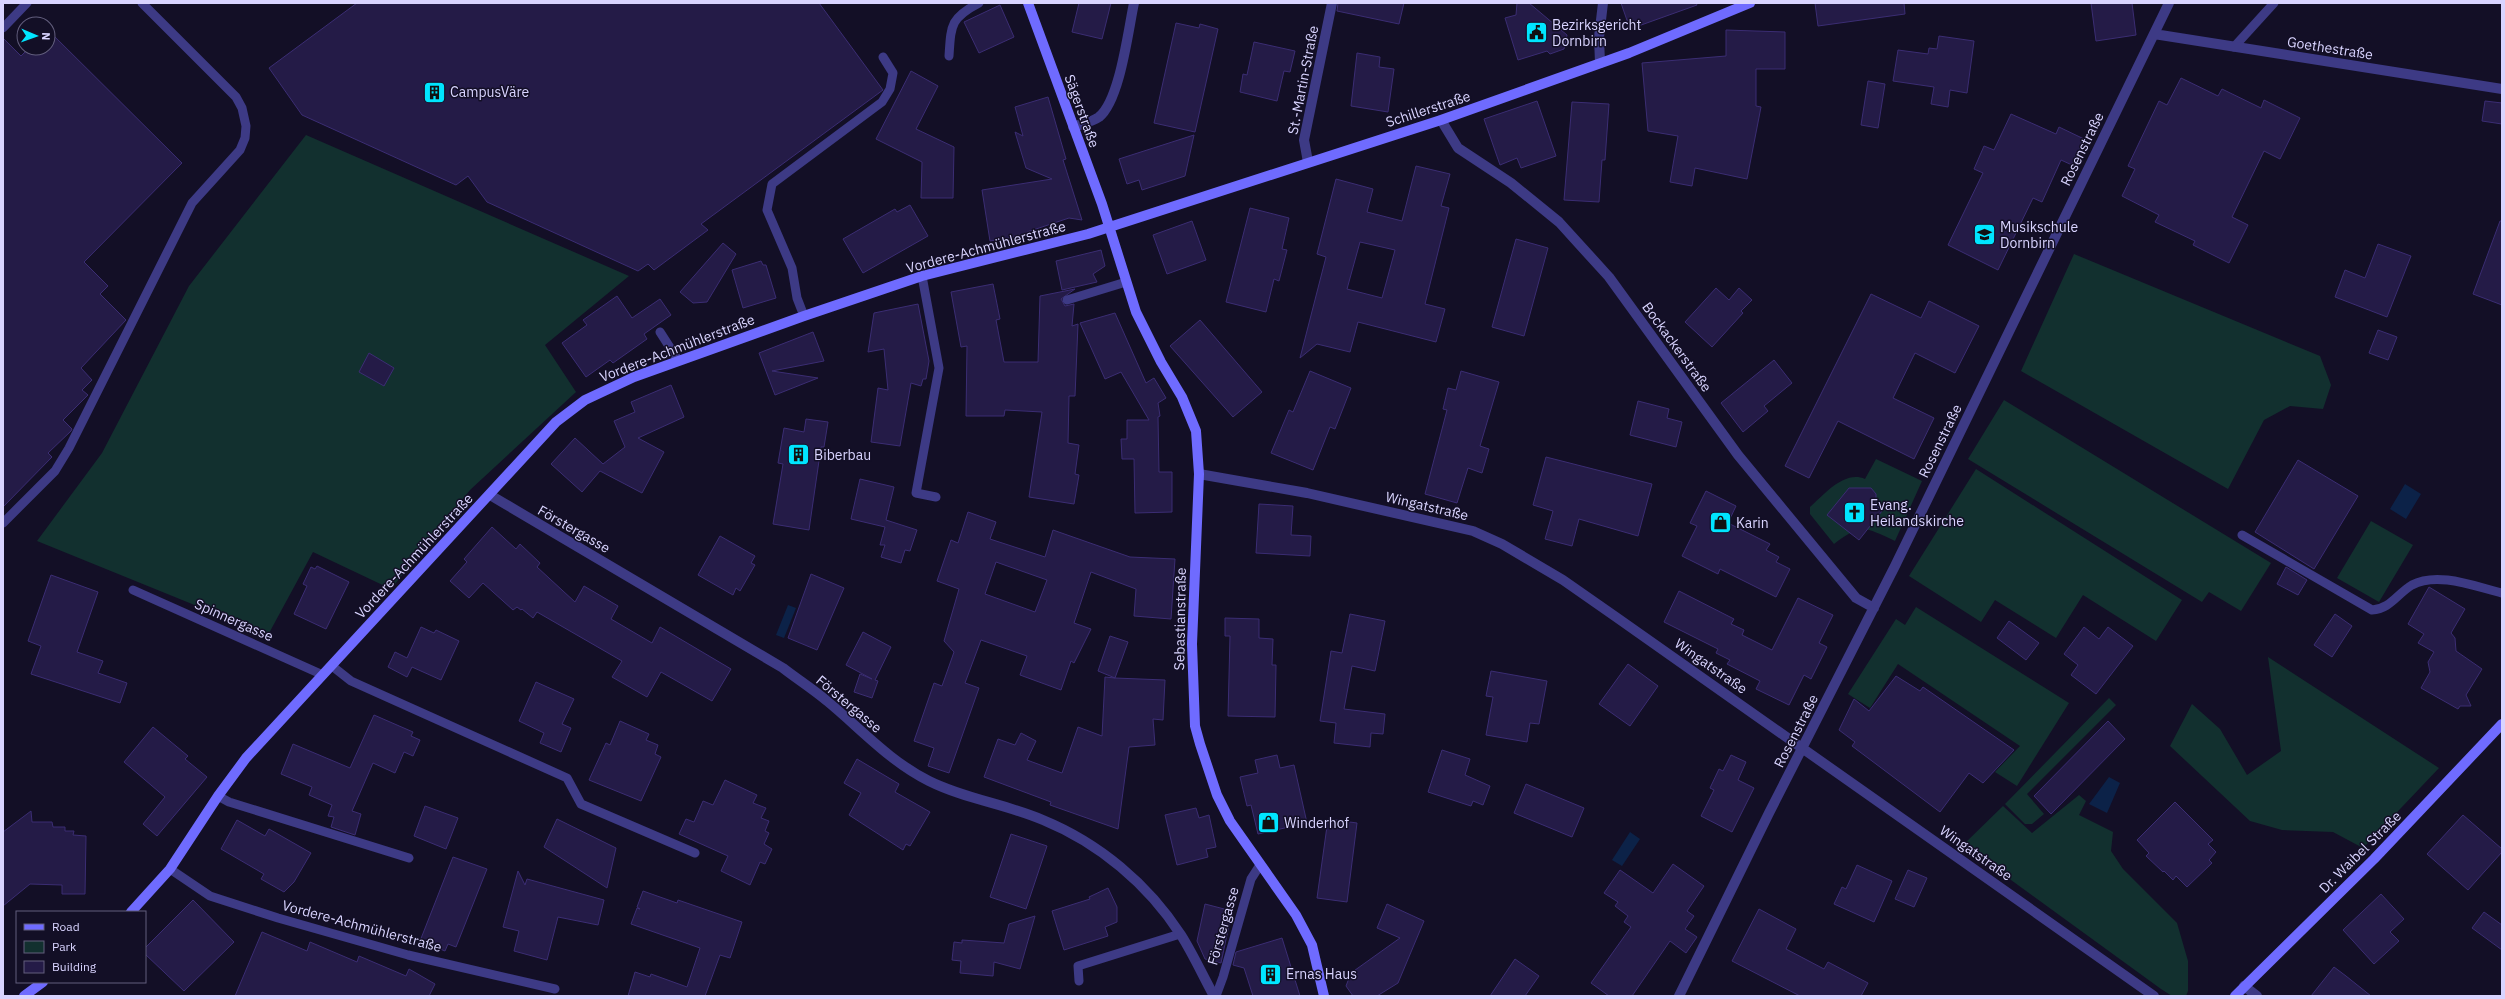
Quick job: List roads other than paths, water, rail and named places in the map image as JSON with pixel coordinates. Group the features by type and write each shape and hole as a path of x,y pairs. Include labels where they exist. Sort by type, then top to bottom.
{"street":[{"name":"Sägerstraße","path":"1028,3 1110,228"},
{"path":"1073,127 1098,118 1110,104 1116,89 1134,3"},
{"name":"St.-Martin-Straße","path":"1308,162 1304,140 1332,3"},
{"path":"1600,63 1599,37 1603,3"},
{"name":"Schillerstraße","path":"1110,228 1308,162 1441,120 1629,53 1750,3"},
{"name":"Rosenstraße","path":"1679,996 1874,608 2169,3"},
{"name":"Goethestraße","path":"2154,34 2502,89"},
{"name":"Bockackerstraße","path":"1441,120 1458,148 1511,183 1557,220 1609,277 1738,455 1856,598 1874,608"},
{"name":"Vordere-Achmühlerstraße","path":"132,911 170,869 218,796 246,758 556,422 586,400 634,377 678,360 922,276 1110,228"},
{"name":"Sebastianstraße","path":"1110,228 1136,312 1161,362 1182,397 1196,432 1199,474 1192,644 1196,726 1217,795 1230,821 1296,915 1312,945 1324,996"},
{"name":"Wingatstraße","path":"1199,474 1307,493 1473,531 1502,544 1563,580 2154,996"},
{"name":"Förstergasse","path":"490,495 783,668 827,701 894,760 929,781 961,794 1043,820 1080,838 1114,860 1147,891 1180,934 1215,996"},
{"name":"Dr. Waibel Straße","path":"2235,996 2374,859 2502,724"},
{"path":"24,996 42,983"},
{"path":"2244,986 2257,996"}],"lane":[{"path":"3,28 27,3"},
{"path":"3,523 58,465 192,203 240,150 245,138 246,126 242,108 236,97 142,3"},
{"path":"949,56 951,25 962,12 979,3"},
{"path":"2234,47 2274,3"},
{"path":"804,316 797,298 792,268 767,210 772,184 882,102 890,89 893,73 883,57"},
{"path":"922,276 938,368 916,493 936,497"},
{"path":"1067,300 1126,282"},
{"path":"660,332 678,360"},
{"path":"2242,535 2372,610 2382,609 2412,585 2427,580 2445,580 2502,592"},
{"name":"Spinnergasse","path":"133,590 323,675"},
{"path":"332,666 351,681 567,778 581,804 695,853"},
{"path":"218,796 229,802 409,858"},
{"name":"Förstergasse","path":"1215,996 1224,977 1251,879 1260,865"},
{"name":"Vordere-Achmühlerstraße","path":"170,869 210,896 271,916 408,955 555,989"},
{"path":"1079,981 1078,966 1180,934"}],"water":[{"path":"2405,484 2421,494 2406,519 2390,509"},
{"path":"788,605 796,608 784,638 776,635"},
{"path":"2109,777 2120,783 2107,813 2089,804"},
{"path":"1630,832 1640,839 1622,866 1612,860"}],"place":[{"name":"Bezirksgericht Dornbirn","path":"1537,33"},
{"name":"CampusVäre","path":"434,92"},
{"name":"Musikschule Dornbirn","path":"1984,235"},
{"name":"Biberbau","path":"799,455"},
{"name":"Evang. Heilandskirche","path":"1855,513"},
{"name":"Karin","path":"1721,523"},
{"name":"Winderhof","path":"1268,823"},
{"name":"Ernas Haus","path":"1270,974"}]}
